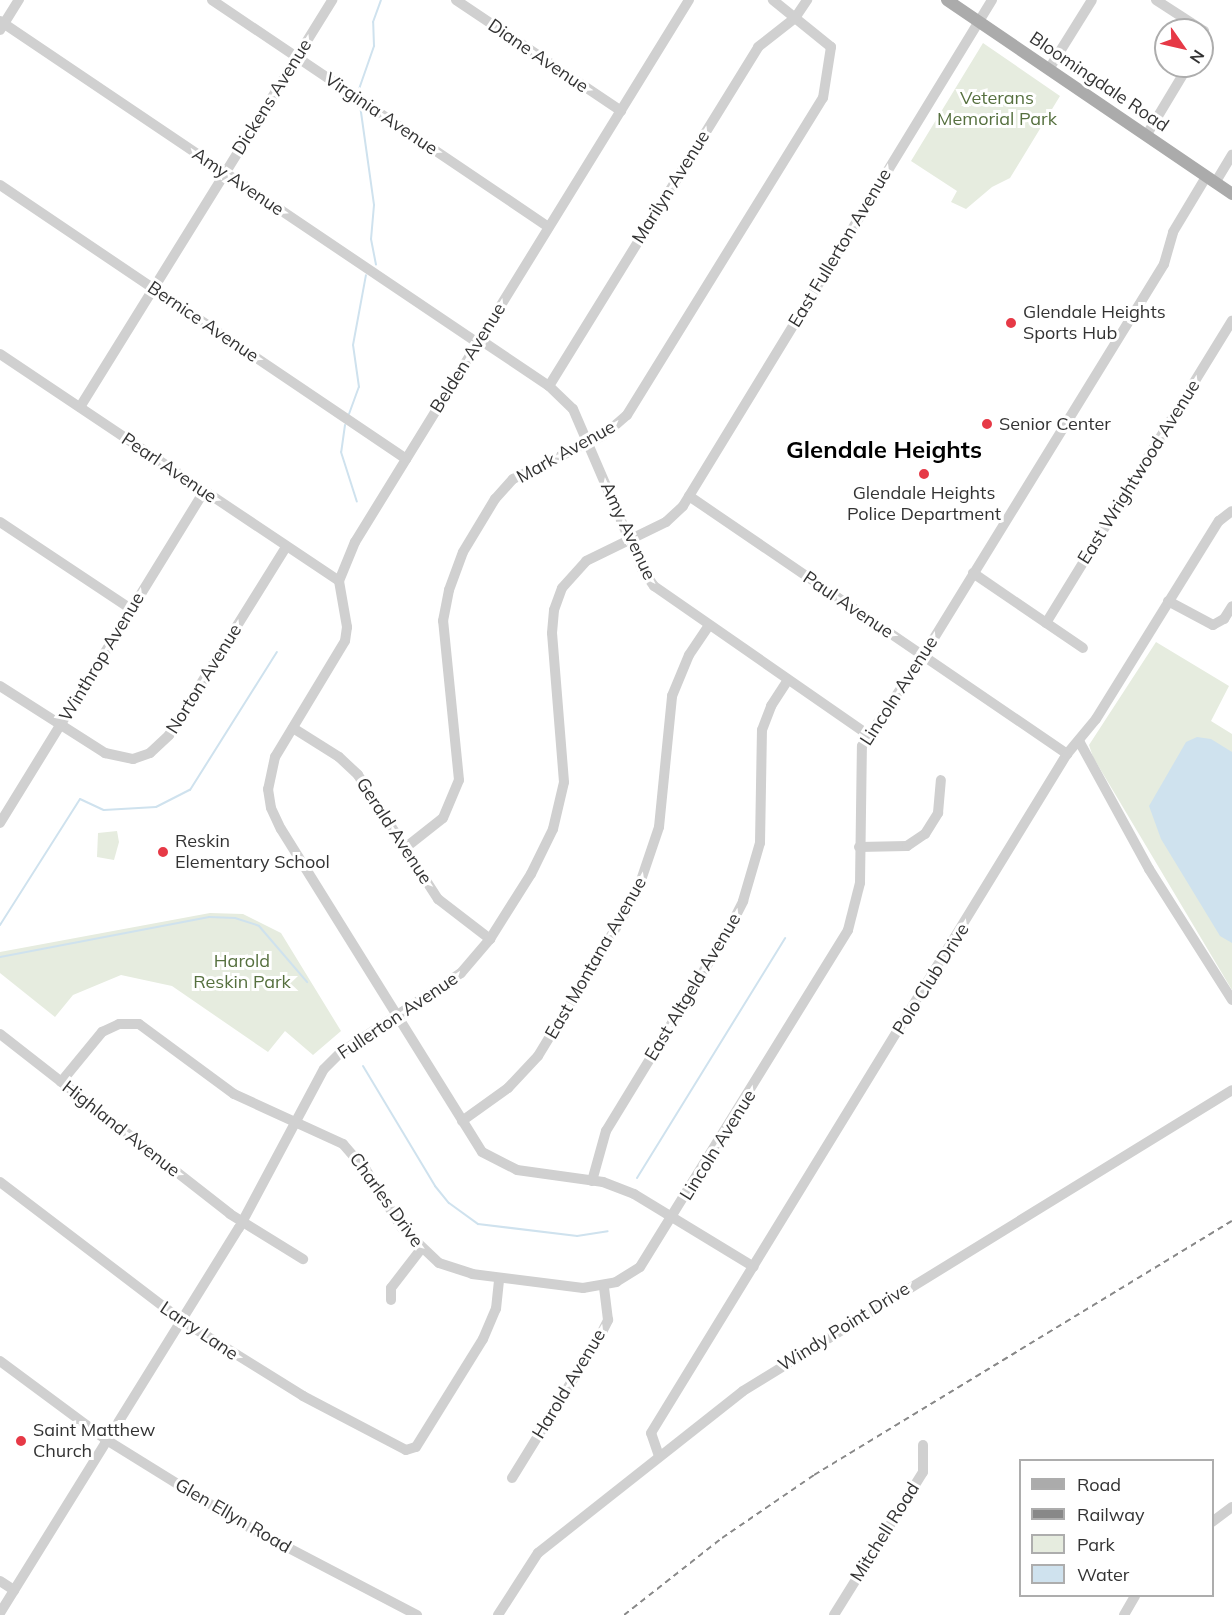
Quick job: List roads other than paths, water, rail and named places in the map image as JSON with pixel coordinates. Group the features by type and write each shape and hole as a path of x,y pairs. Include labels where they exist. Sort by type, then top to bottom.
{"main road":[{"name":"Bloomingdale Road","path":"947,0 1232,194"}],"street":[{"path":"1,25 18,0"},
{"name":"Virginia Avenue","path":"213,0 549,227"},
{"name":"Dickens Avenue","path":"80,407 332,0"},
{"name":"Diane Avenue","path":"456,0 621,111"},
{"name":"Belden Avenue","path":"339,581 355,542 689,0"},
{"path":"773,0 795,18"},
{"name":"Marilyn Avenue","path":"549,386 758,47 795,18 807,0"},
{"name":"East Fullerton Avenue","path":"689,496 992,0"},
{"path":"1049,69 1092,0"},
{"path":"1156,0 1184,18"},
{"name":"Mark Avenue","path":"405,848 443,818 459,780 443,621 449,590 463,552 495,499 513,479 610,432 627,415 823,98 831,47 795,18"},
{"name":"Amy Avenue","path":"1,25 549,386 573,409 628,538 654,586 868,735"},
{"path":"1146,136 1181,78"},
{"name":"Lincoln Avenue","path":"648,1257 843,940 858,897 860,751 868,735 922,656 1164,264 1173,232 1232,155"},
{"name":"Bernice Avenue","path":"0,185 406,459"},
{"name":"East Wrightwood Avenue","path":"1046,623 1232,321"},
{"name":"Pearl Avenue","path":"0,354 339,581"},
{"name":"Winthrop Avenue","path":"0,823 204,491"},
{"name":"Fullerton Avenue","path":"0,1613 105,1439 243,1222 310,1091 331,1061 397,1015 449,983 490,939 543,853 560,806 564,770 552,633 557,598 579,567 628,538 671,519 689,496"},
{"name":"Paul Avenue","path":"689,496 1067,754"},
{"name":"Polo Club Drive","path":"659,1456 651,1433 1067,754 1079,741 1219,521 1232,511"},
{"path":"0,522 131,609"},
{"name":"Norton Avenue","path":"0,686 115,757 133,759 157,749 169,735 286,547"},
{"path":"974,573 1083,648"},
{"path":"339,581 346,618 345,641 293,728 270,772 269,802 281,829 474,1143 505,1167 591,1182 634,1194 754,1267"},
{"path":"1168,601 1213,625 1224,619 1232,606"},
{"name":"East Montana Avenue","path":"462,1121 508,1088 538,1056 636,895 651,856 661,817 672,696 686,660 709,626"},
{"name":"East Altgeld Avenue","path":"591,1182 606,1131 727,933 743,901 761,833 762,730 771,706 788,680"},
{"name":"Gerald Avenue","path":"293,728 339,757 358,775 438,899 490,939"},
{"path":"1079,741 1144,860 1232,1000"},
{"path":"859,847 907,846 925,834 938,813 941,780"},
{"name":"Charles Drive","path":"61,1082 102,1032 119,1024 139,1024 234,1094 335,1139 352,1153 402,1228 421,1249 450,1268 499,1278 583,1288 604,1286 629,1275 648,1257"},
{"name":"Highland Avenue","path":"0,1034 243,1222 303,1259"},
{"name":"Windy Point Drive","path":"498,1615 538,1553 659,1456 785,1362 1232,1090"},
{"name":"Larry Lane","path":"0,1182 181,1320 313,1402 406,1450 416,1447 487,1331 496,1309 499,1278"},
{"path":"391,1300 392,1288 421,1249"},
{"name":"Harold Avenue","path":"512,1478 608,1320 604,1286"},
{"name":"Glen Ellyn Road","path":"0,1361 105,1439 239,1522 417,1615"},
{"name":"Mitchell Road","path":"834,1615 922,1472 923,1445"},
{"path":"1214,1520 1232,1507"},
{"path":"0,1581 14,1590"},
{"path":"1124,1615 1135,1597"}],"water":[{"path":"1197,737 1211,739 1232,752 1232,943 1220,936 1161,839 1149,806 1186,742"}],"waterway":[{"path":"358,92 374,46 373,22 381,0"},
{"path":"360,105 374,205 371,239 376,265"},
{"path":"349,414 359,387 353,345 366,275"},
{"path":"345,425 341,452 357,502"},
{"path":"0,925 80,799 104,810 156,807 190,790 277,652"},
{"path":"0,957 209,917 235,918 259,926 307,982"},
{"path":"637,1178 785,938"},
{"path":"363,1066 435,1186 449,1203 478,1224 577,1236 608,1231"}],"railway":[{"path":"624,1615 722,1538 814,1475 1232,1221"}],"place":[{"name":"Glendale Heights Sports Hub","path":"1011,323"},
{"name":"Senior Center","path":"987,424"},
{"name":"Glendale Heights Police Department","path":"924,474"},
{"name":"Reskin Elementary School","path":"163,852"},
{"name":"Saint Matthew Church","path":"21,1441"}],"district":[{"name":"Glendale Heights","path":"884,450"}],"park label":[{"name":"Veterans Memorial Park","path":"997,109"},
{"name":"Harold Reskin Park","path":"242,972"}]}
